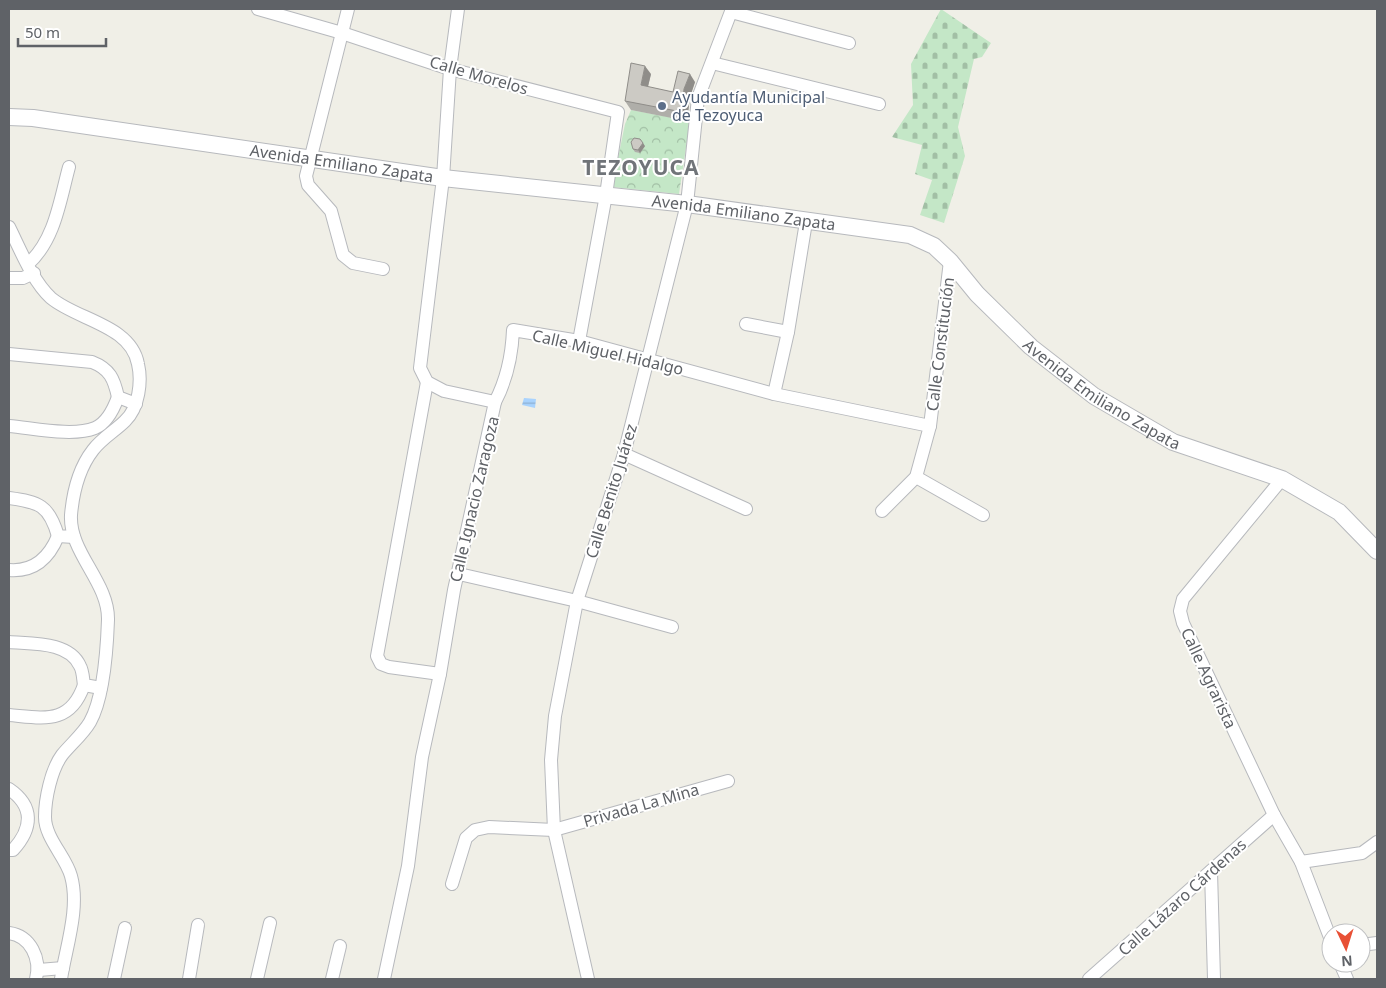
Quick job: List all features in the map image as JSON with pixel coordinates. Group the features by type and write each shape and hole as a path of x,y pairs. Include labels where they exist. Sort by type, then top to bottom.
{"street":[{"name":"Calle Morelos","path":"258,9 342,33 450,69 618,112 606,195"},
{"path":"348,9 306,176 308,185 330,211 343,255 353,263 383,269"},
{"path":"440,674 388,667 381,664 377,656 427,382 420,368 443,178 450,69 458,9"},
{"path":"731,11 848,43"},
{"name":"Calle Benito Juárez","path":"588,979 554,830 551,760 555,716 577,601 624,454 646,359 687,204 698,98 731,11"},
{"path":"712,63 879,104"},
{"name":"Avenida Emiliano Zapata","path":"9,117 34,118 443,178 687,204 910,235 934,246 950,261 977,294 1031,347 1094,396 1173,442 1282,479 1339,512 1377,551"},
{"path":"9,278 23,278 31,269 49,236 70,166"},
{"path":"579,342 606,195"},
{"path":"774,394 788,332 806,222"},
{"path":"9,227 31,269 50,297 117,334 131,346 138,362 140,383 136,404 127,420 94,448 81,469 74,494 71,517 74,537 103,594 108,617 101,688 90,722 60,758 50,786 45,819 56,848 71,876 74,903 62,974 37,975 36,955 29,943 17,934 9,933"},
{"name":"Calle Constitución","path":"916,477 930,426 950,261"},
{"path":"746,324 788,332"},
{"name":"Calle Miguel Hidalgo","path":"495,402 500,391 510,353 513,330 579,342 774,394 930,426"},
{"path":"9,354 92,362 104,367 114,379 118,397 113,410 96,427 74,432 9,426"},
{"name":"Calle Ignacio Zaragoza","path":"384,979 408,866 422,757 440,674 454,590 495,402 444,390 427,382"},
{"path":"118,397 136,404"},
{"path":"624,454 746,509"},
{"path":"882,511 916,477 983,515"},
{"name":"Calle Agrarista","path":"1274,815 1183,623 1180,610 1184,599 1282,479"},
{"path":"9,498 34,502 46,510 53,520 58,536 53,550 40,564 18,570 9,570"},
{"path":"58,536 74,537"},
{"path":"459,574 577,601 672,627"},
{"path":"9,642 55,647 72,654 81,666 84,685 78,702 66,712 45,718 9,715"},
{"path":"84,685 101,688"},
{"name":"Privada La Mina","path":"452,884 466,838 476,830 488,827 554,830 728,781"},
{"path":"9,789 24,801 29,818 24,838 13,850 9,850"},
{"path":"1274,815 1301,862 1324,923"},
{"name":"Calle Lázaro Cárdenas","path":"1089,979 1274,815"},
{"path":"29,818 45,819"},
{"path":"1301,862 1362,853 1377,842"},
{"path":"1211,871 1214,979"},
{"path":"257,979 270,923"},
{"path":"189,979 198,925"},
{"path":"114,979 126,928"},
{"path":"332,979 340,946"}],"green space":[{"path":"941,9 991,43 982,57 974,59 958,127 965,156 944,223 920,215 932,180 915,174 922,145 892,137 913,105 911,64"},
{"path":"631,110 690,121 679,194 612,187 625,124"}],"water":[{"path":"524,398 536,399 535,408 522,405"}],"building":[{"path":"631,63 645,66 641,85 673,92 678,71 690,74 684,89 682,112 625,101"},
{"path":"634,138 640,139 643,143 638,150 633,149 631,142"}],"place":[{"name":"Ayudantía Municipal de Tezoyuca","path":"662,106"}],"district":[{"name":"TEZOYUCA","path":"641,167"}]}
